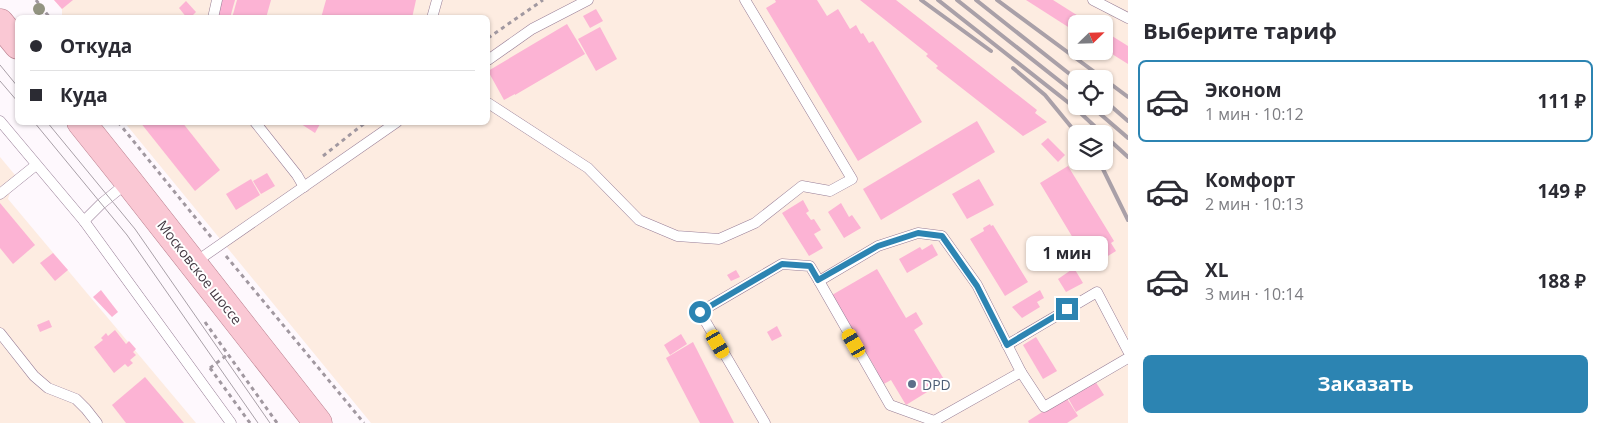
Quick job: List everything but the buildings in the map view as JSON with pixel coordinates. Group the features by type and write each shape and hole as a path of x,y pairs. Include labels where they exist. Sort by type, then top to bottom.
{"main road":[{"path":"0,23 15,41"},
{"name":"Московское шоссе","path":"83,125 318,423"}],"lane":[{"path":"214,15 216,0"},
{"path":"433,15 437,0"},
{"path":"490,59 532,29 588,0"},
{"path":"490,104 588,168 639,220 678,236 718,239 755,223 802,186 830,192 852,179 745,0"},
{"path":"1093,0 1128,18"},
{"path":"0,121 84,221 231,423"},
{"path":"257,125 297,175 304,187"},
{"path":"193,264 393,125"},
{"path":"0,194 36,165"},
{"path":"84,221 101,204 129,182"},
{"path":"818,280 878,246 918,233 942,236 977,286 1021,372 1044,407 1128,358"},
{"path":"765,423 700,312 782,264 810,266 890,405 935,422 1021,372"},
{"path":"1007,345 1097,292 1128,352"},
{"path":"0,333 34,376 48,388 76,399 97,423"}],"path":[{"path":"36,0 48,15"},
{"path":"490,37 544,0"},
{"path":"120,125 250,286 364,423"},
{"path":"205,322 277,423"},
{"path":"198,377 227,355"},
{"path":"210,368 250,423"}],"shaded area":[{"path":"54,0 1128,0 1128,423 371,423 127,125 490,125 490,15 62,15 62,9"},
{"path":"0,157 15,175 8,199 196,423 0,423"}],"tram line":[{"path":"0,65 15,83"},
{"path":"0,81 15,98"},
{"path":"36,125 127,235 258,423"},
{"path":"49,125 135,229 270,423"}],"railway":[{"path":"921,0 991,51"},
{"path":"938,0 1074,107 1093,125"},
{"path":"957,0 1068,88"},
{"path":"976,0 1068,73"},
{"path":"997,0 1092,70"},
{"path":"1013,68 1045,95 1070,125"},
{"path":"1113,86 1128,97"},
{"path":"1113,108 1128,121"},
{"path":"1101,115 1128,138"},
{"path":"1113,143 1128,157"},
{"path":"1103,170 1128,220"}],"place":[{"name":"DPD","path":"912,384"}],"route":[{"path":"700,312 782,264 810,266 818,280 878,246 918,233 942,236 977,286 1007,345 1067,309"}]}
